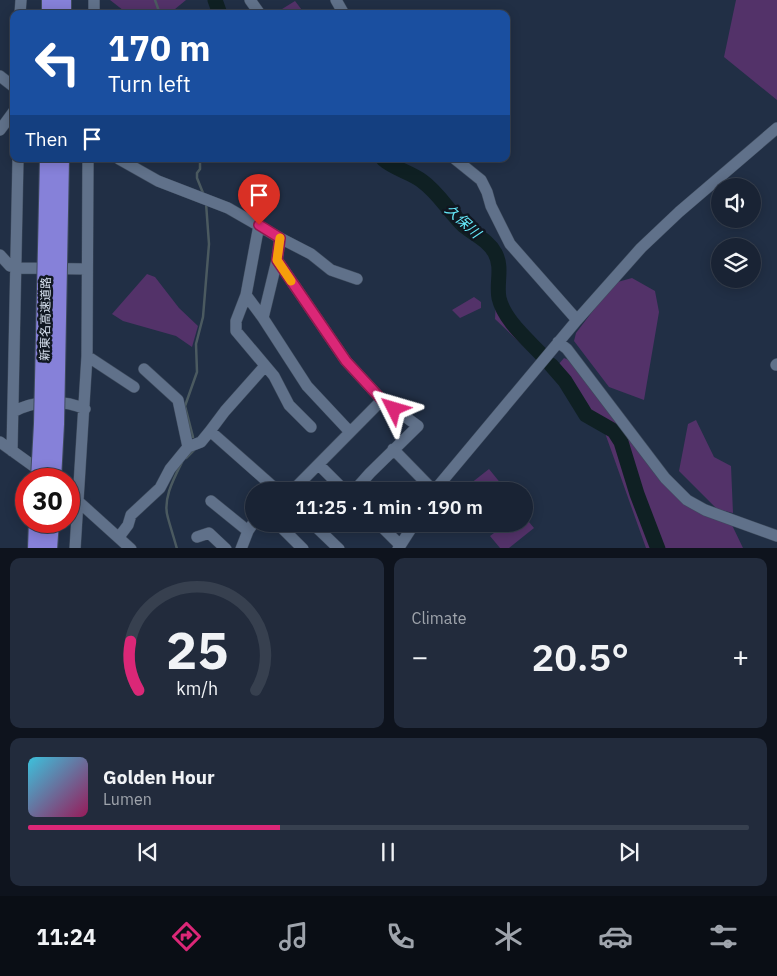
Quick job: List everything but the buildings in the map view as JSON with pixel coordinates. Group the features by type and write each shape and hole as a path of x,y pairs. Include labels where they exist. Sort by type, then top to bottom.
{"highway":[{"name":"新東名高速道路","path":"40,468 48,162"},
{"name":"新東名高速道路","path":"53,468 56,404 61,162"},
{"path":"36,548 37,533"},
{"path":"49,548 50,533"}],"street":[{"path":"0,76 10,84"},
{"path":"0,130 10,116"},
{"path":"441,482 576,320 641,248 679,212 777,128"},
{"path":"12,451 18,162"},
{"path":"80,475 87,356 88,162"},
{"path":"124,162 158,182 214,201 311,254 331,270 357,280"},
{"path":"459,162 481,180 491,206 510,244 576,320"},
{"path":"259,225 246,295 236,320 236,331 274,376 289,404 311,427"},
{"path":"262,318 277,260 280,238"},
{"path":"0,255 10,266 17,268 87,269"},
{"path":"277,260 346,361 382,400 418,426 363,482"},
{"path":"246,295 307,386 350,432"},
{"path":"558,342 567,349 665,478 687,500 706,510 777,536"},
{"path":"87,356 134,387"},
{"path":"119,537 128,525 131,515 160,488 170,469 188,447 201,442 264,366"},
{"path":"144,369 178,400 188,447"},
{"path":"301,482 382,400"},
{"path":"13,412 26,405 40,403 71,404 85,409"},
{"path":"210,431 268,482"},
{"path":"0,442 36,468"},
{"path":"394,449 425,482"},
{"path":"318,465 336,482"},
{"path":"211,501 245,523"},
{"path":"80,503 131,548"},
{"path":"241,548 249,532"},
{"path":"286,532 303,548"},
{"path":"322,532 339,548"},
{"path":"386,532 399,547 409,532"},
{"path":"75,548 76,533"},
{"path":"197,537 209,533 226,548"}],"shaded area":[{"path":"110,0 186,0 174,10 123,10"},
{"path":"736,0 777,0 777,100 724,57"},
{"path":"295,1 302,10 280,10"},
{"path":"147,274 155,277 179,308 198,326 192,347 176,336 123,321 112,314"},
{"path":"632,278 655,291 659,312 644,400 609,387 574,341 576,333 614,283"},
{"path":"474,297 481,302 481,308 460,318 452,310"},
{"path":"496,302 543,352 538,360 495,319"},
{"path":"564,358 571,361 662,482 731,523 743,548 646,548 605,433 583,416 552,372"},
{"path":"696,420 714,457 731,466 733,513 717,509 679,471 688,424"},
{"path":"489,469 500,482 472,482"},
{"path":"495,532 529,532 509,548 500,548 490,536"}],"waterway":[{"path":"155,0 159,10"},
{"name":"久保川","path":"215,0 219,10"},
{"path":"200,162 197,178 203,193"},
{"name":"久保川","path":"388,162 428,186 464,226 492,248 499,264 498,293 502,306 517,329 542,355"},
{"path":"193,437 185,406 197,372 196,344 203,317 209,244 206,203"},
{"name":"久保川","path":"551,365 565,381 586,415 614,431 621,442 637,494 658,548"},
{"path":"186,458 194,450"},
{"path":"177,548 168,518 167,504 170,489 182,462"}],"slow traffic":[{"path":"280,238 277,260 291,281"}],"route":[{"path":"259,225 280,238 277,260 346,361 382,400 394,409"}]}
